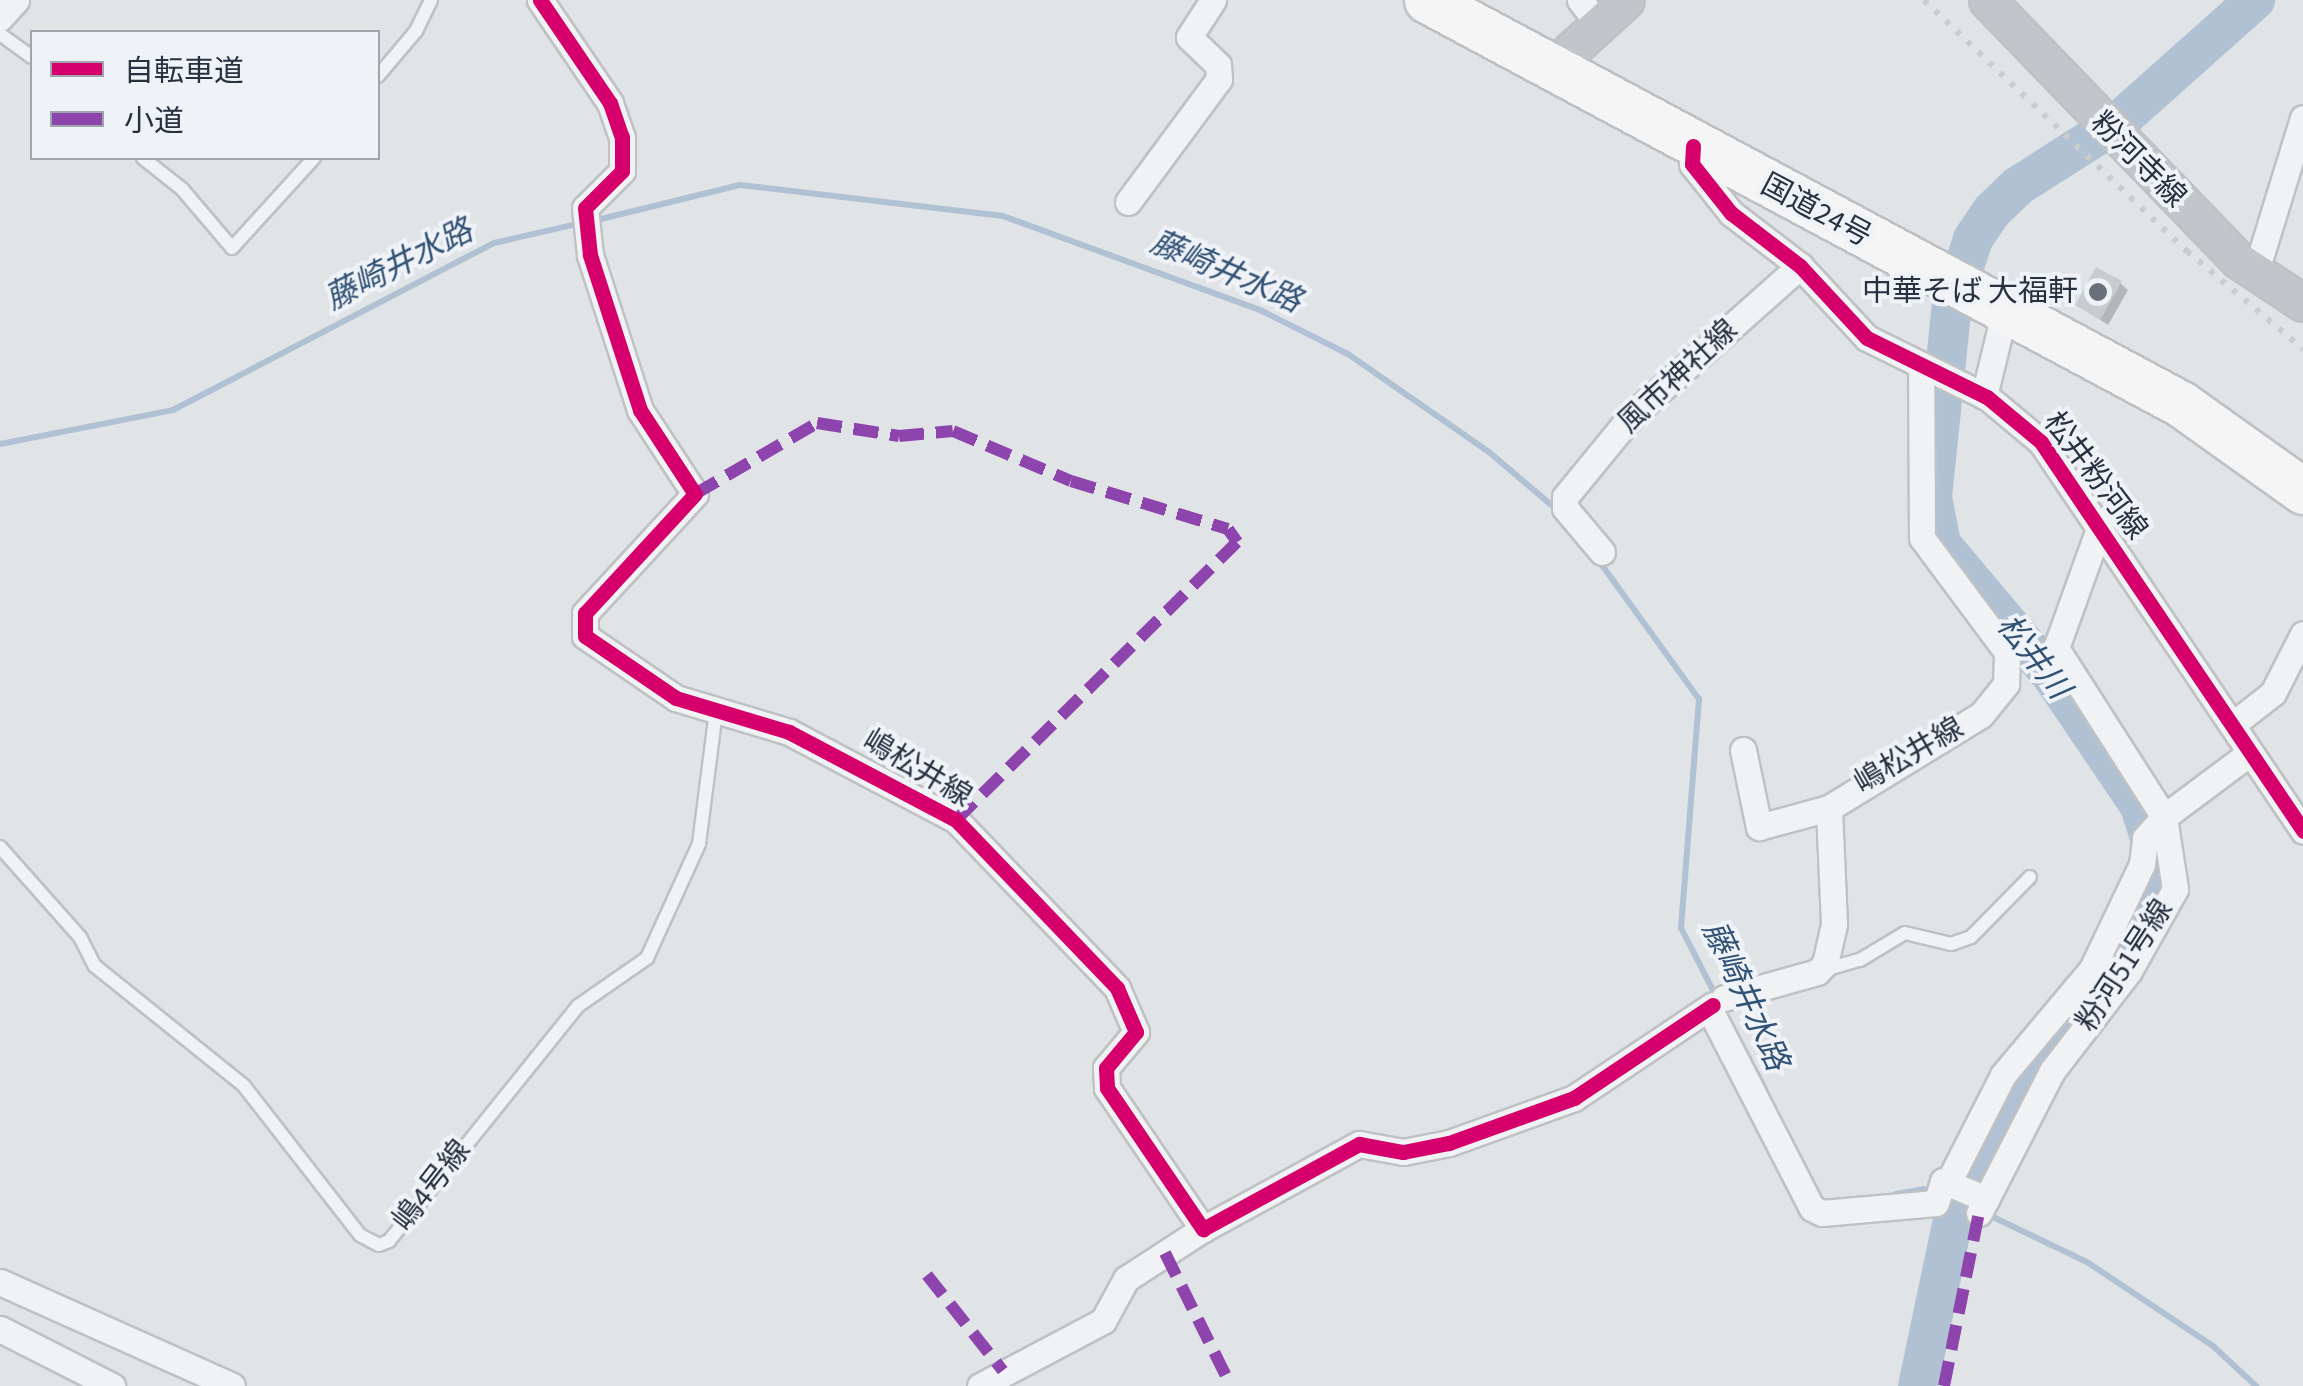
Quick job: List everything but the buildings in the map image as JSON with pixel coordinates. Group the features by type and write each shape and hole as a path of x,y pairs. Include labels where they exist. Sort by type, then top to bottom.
{"highway":[{"name":"国道24号","path":"1426,0 1562,69 1692,146 2181,404 2303,490"}],"main road":[{"path":"1562,69 1589,12 1626,0"},
{"name":"粉河寺線","path":"1986,0 2108,131 2255,274 2303,303"}],"street":[{"path":"0,18 16,0"},
{"name":"嶋松井線","path":"540,0 610,103 622,137 622,172 585,223 640,410 695,494 580,625 592,645 640,676 716,711 789,732 846,757 956,820 1097,960 1136,1024 1135,1039 1106,1068 1107,1088 1203,1228"},
{"path":"1128,202 1219,80 1218,65 1189,37 1213,0"},
{"path":"2255,274 2303,118"},
{"name":"松井粉河線","path":"1692,146 1692,164 1731,213 1800,266 1867,338 1980,394 2041,442 2101,523 2303,831"},
{"name":"風市神社線","path":"1602,552 1564,498 1632,415 1800,266"},
{"path":"1980,394 1999,307"},
{"name":"嶋松井線","path":"1817,972 1831,950 1834,924 1828,808 1980,715 1999,696 2010,668 2007,652 1922,538 1926,370"},
{"path":"2101,523 2056,648 2157,825"},
{"path":"2232,725 2273,694 2303,634"},
{"path":"1743,750 1759,826 1828,808"},
{"path":"1715,1004 1812,1208 1822,1213 1936,1204 2003,1074 2092,968 2124,908 2157,825 2250,753"},
{"name":"粉河51号線","path":"1946,1182 1983,1203 2052,1071 2129,971 2175,889 2157,825"},
{"path":"980,1386 1103,1322 1126,1279 1203,1228 1359,1144 1403,1152 1448,1143 1574,1098 1715,1004 1817,972"},
{"path":"0,1282 232,1386"},
{"path":"0,1329 112,1386"}],"lane":[{"path":"380,74 416,31 431,0"},
{"path":"0,34 30,56"},
{"path":"146,160 182,189 232,248 312,160"},
{"name":"嶋4号線","path":"0,847 73,928 95,966 244,1086 360,1234 379,1244 389,1242 578,1006 647,958 699,844 716,711"},
{"path":"1817,972 1860,960 1906,932 1951,944 1971,937 2030,877"}],"waterway":[{"name":"松井川","path":"1918,1386 1961,1182 2013,1090 2128,933 2157,860 2140,806 2052,676 1941,544 1932,497 1952,304 1973,239 1992,211 2018,186 2117,123 2255,0"},
{"path":"593,221 740,185 1003,216 1262,311 1348,354 1489,452 1556,509"},
{"name":"藤崎井水路","path":"0,444 173,410 494,243 581,223"},
{"name":"藤崎井水路","path":"1599,561 1699,699 1681,928 1716,996"},
{"name":"藤崎井水路","path":"1724,1011 1765,1089"},
{"name":"藤崎井水路","path":"1896,1194 1924,1189"},
{"name":"藤崎井水路","path":"1993,1217 2087,1262 2213,1346 2256,1386"}],"railway":[{"path":"1924,0 2187,251 2303,349"}],"marked path":[{"path":"695,494 817,423 899,436 953,431 1071,481 1228,529 1237,542 956,820"},
{"path":"1944,1386 1979,1213"},
{"path":"1165,1253 1231,1386"},
{"path":"927,1275 1003,1371"}],"cycle path":[{"path":"540,0 610,103 622,137 622,171 585,208 590,255 640,410 695,494 585,613 585,636 676,698 789,732 956,820 1117,988 1136,1032 1106,1068 1107,1088 1203,1229 1359,1144 1403,1152 1449,1143 1574,1098 1713,1005"},
{"path":"1693,146 1692,164 1731,213 1800,266 1867,338 1987,397 2041,442 2303,831"}],"place":[{"name":"中華そば 大福軒","path":"2098,292"}]}
